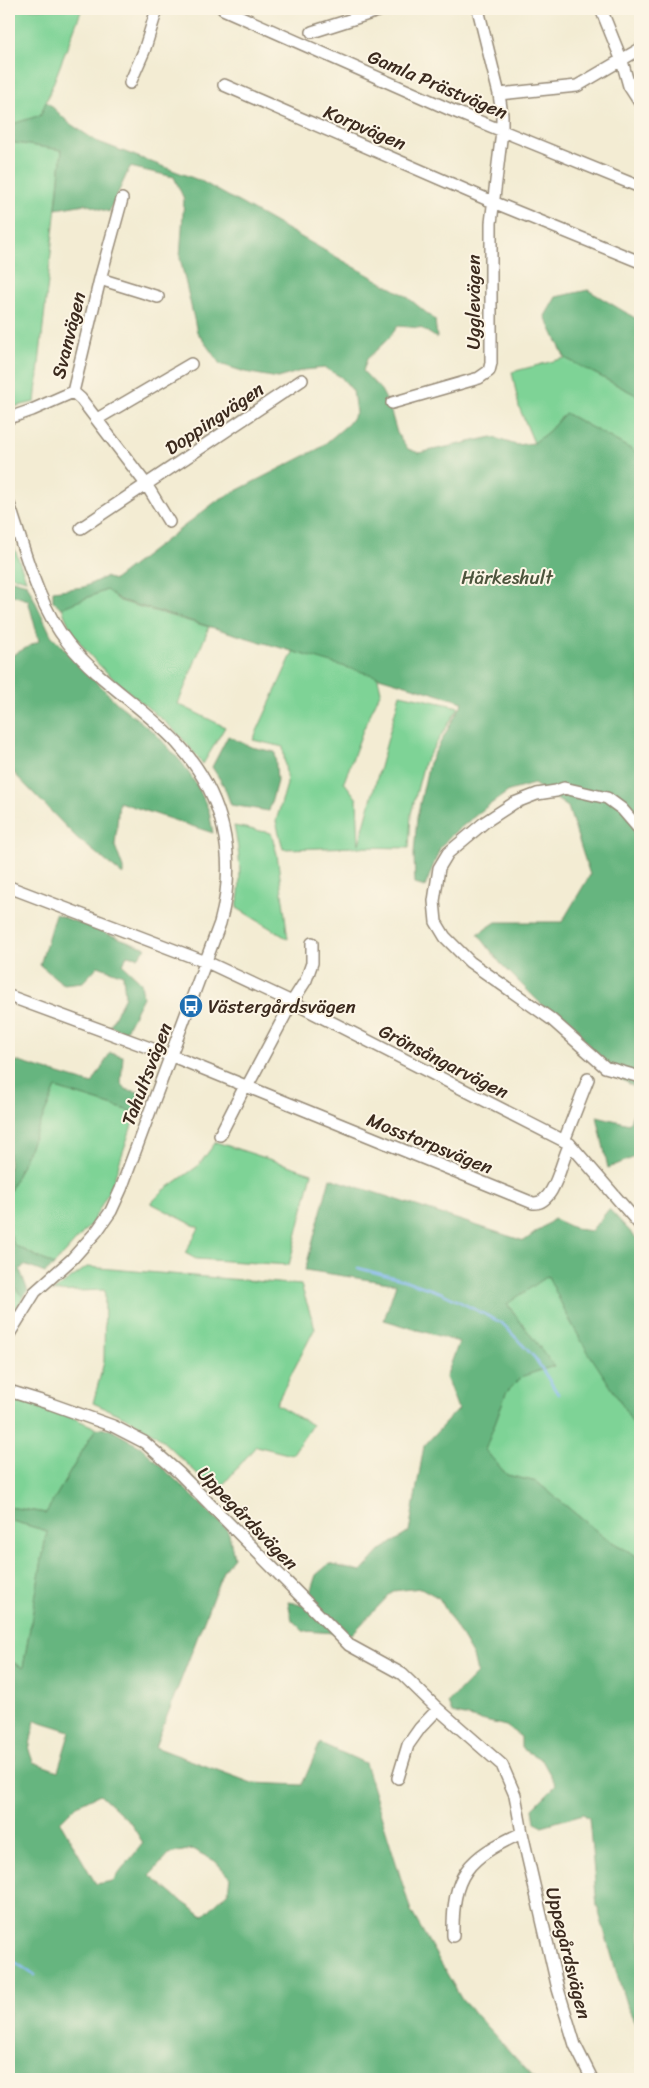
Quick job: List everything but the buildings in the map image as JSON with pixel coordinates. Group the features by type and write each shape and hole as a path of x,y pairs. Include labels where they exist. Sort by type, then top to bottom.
{"street":[{"path":"130,83 144,51 157,9"},
{"name":"Gamla Prästvägen","path":"223,9 502,131 640,187"},
{"path":"312,32 384,9"},
{"name":"Ugglevägen","path":"392,403 479,378 488,371 491,363 491,232 502,131 499,94 478,9"},
{"path":"600,9 622,61 629,86 640,103"},
{"path":"499,94 577,86 640,50"},
{"name":"Korpvägen","path":"224,85 493,202 640,262"},
{"name":"Svanvägen","path":"9,418 73,392 100,279 122,199"},
{"name":"Svanvägen","path":"100,279 158,297"},
{"path":"96,419 191,364"},
{"name":"Doppingvägen","path":"81,528 302,380"},
{"path":"73,392 81,399 146,484 169,522"},
{"name":"Tahultsvägen","path":"9,504 41,596 54,622 69,644 93,669 177,743 194,764 211,794 225,833 228,869 225,905 206,963 168,1055 121,1189 111,1211 88,1243 35,1292 9,1334"},
{"path":"640,830 622,809 607,798 564,788 537,794 507,807 485,822 448,853 439,868 434,901 436,922 445,937 470,962 551,1019 605,1067 640,1077"},
{"path":"9,887 206,963"},
{"path":"220,1136 245,1086 249,1083 292,1002 306,980 312,963 312,943"},
{"name":"Grönsångarvägen","path":"206,963 292,1002 567,1143 640,1225"},
{"name":"Mosstorpsvägen","path":"9,996 168,1055 533,1203 540,1204 547,1199 552,1190 567,1143"},
{"path":"567,1143 588,1079"},
{"name":"Uppegårdsvägen","path":"9,1391 113,1426 144,1442 179,1473 349,1645 402,1674 438,1709 502,1765 515,1795 558,1989 576,2045 592,2079"},
{"path":"398,1778 408,1745 420,1728 438,1709"},
{"path":"453,1936 452,1911 457,1886 468,1868 482,1853 522,1832"}],"green space":[{"path":"9,9 82,9 41,115 12,126 9,125"},
{"name":"Härkeshult","path":"46,101 69,123 96,141 201,181 406,296 435,320 437,338 421,328 398,326 389,338 367,359 363,371 381,390 389,405 397,433 408,449 419,453 492,437 516,445 534,443 549,431 565,413 640,454 640,1090 619,1078 584,1040 543,1006 501,964 478,934 496,922 562,922 590,875 568,807 534,784 509,791 449,837 440,848 425,887 415,884 414,854 417,817 429,763 463,702 120,600 106,590 61,608 53,601 53,591 84,587 105,577 114,580 218,500 320,448 348,424 356,413 353,391 341,377 325,368 304,370 278,378 245,372 220,364 197,332 180,258 184,199 174,177 130,167 109,212 85,204 56,209 62,150 9,142 9,125 41,115"},
{"path":"9,142 62,150 35,402 9,408"},
{"path":"588,290 640,321 640,397 565,358 545,316 556,297"},
{"path":"565,358 640,397 640,454 565,413 549,431 534,443 519,407 512,372"},
{"path":"9,533 26,580 9,575"},
{"path":"9,579 27,584 51,635 117,703 156,734 183,764 199,789 209,811 213,833 119,802 115,846 123,868 123,875 77,838 9,768 9,657 39,641 28,600 9,594"},
{"path":"107,590 120,601 209,627 178,704 225,727 203,764 173,729 125,689 93,659 69,625 62,607"},
{"path":"294,650 377,674 381,691 363,730 344,782 357,799 359,844 400,694 459,707 424,763 411,814 409,848 283,849 276,821 287,784 283,747 253,740"},
{"path":"228,736 251,747 275,752 277,781 269,811 231,805 224,786 212,767"},
{"path":"234,826 271,833 277,854 288,939 237,908 240,867"},
{"path":"55,914 146,948 138,957 127,955 123,965 141,982 143,997 125,1032 110,1026 125,996 123,975 98,966 83,982 63,984 40,965"},
{"path":"110,1053 123,1056 121,1083 127,1090 146,1093 136,1113 56,1088 9,1193 9,1059 92,1084"},
{"path":"56,1088 136,1113 112,1185 92,1223 54,1265 14,1245 9,1230 9,1193"},
{"path":"640,1096 640,1155 608,1168 597,1116 629,1124"},
{"path":"216,1142 312,1173 289,1265 196,1259 185,1253 199,1228 151,1203 163,1191 198,1166"},
{"path":"330,1178 524,1241 554,1219 576,1229 591,1231 609,1209 640,1242 640,1438 623,1406 579,1336 548,1276 507,1304 554,1366 523,1376 506,1393 485,1450 507,1475 537,1482 605,1538 635,1555 640,1564 640,2033 626,2004 597,1906 589,1818 583,1814 542,1826 535,1823 533,1808 556,1785 542,1760 521,1748 521,1737 506,1726 452,1713 448,1703 477,1673 473,1656 439,1598 421,1588 393,1591 352,1634 303,1631 292,1620 288,1602 306,1605 316,1575 329,1564 361,1572 381,1550 409,1532 424,1446 458,1409 446,1377 459,1342 384,1320 396,1284 305,1270"},
{"path":"9,1230 14,1245 54,1265 45,1273 24,1265 20,1270 28,1291 23,1297 17,1290 10,1274 8,1257"},
{"path":"87,1267 301,1285 315,1328 276,1404 312,1425 292,1455 256,1446 217,1492 155,1434 127,1418 93,1403 104,1362 105,1290 52,1292"},
{"path":"9,1272 15,1288 23,1297 9,1320"},
{"path":"548,1276 570,1321 627,1410 640,1438 640,1564 635,1555 605,1538 537,1482 507,1475 485,1450 506,1393 523,1376 553,1366 507,1303"},
{"path":"9,1396 51,1408 96,1428 46,1513 9,1507"},
{"path":"96,1428 110,1429 141,1447 225,1527 229,1534 234,1557 223,1571 155,1747 252,1783 302,1785 320,1743 365,1763 411,1911 462,2000 535,2079 9,2079 9,1773 15,1758 9,1742 9,1660 23,1668 47,1531 9,1520 9,1507 46,1513","holes":["35,1720 70,1731 58,1771 33,1762 29,1750","100,1794 130,1822 143,1843 113,1881 96,1884 60,1822 77,1805","192,1849 215,1861 230,1877 228,1892 203,1916 177,1898 150,1875 169,1854"]},
{"path":"9,1520 47,1531 23,1668 9,1660"}],"waterway":[{"path":"358,1268 404,1280 442,1293 502,1323 535,1358 558,1394"},
{"path":"9,1958 34,1975"}],"place":[{"name":"Västergårdsvägen","path":"191,1006"}]}
